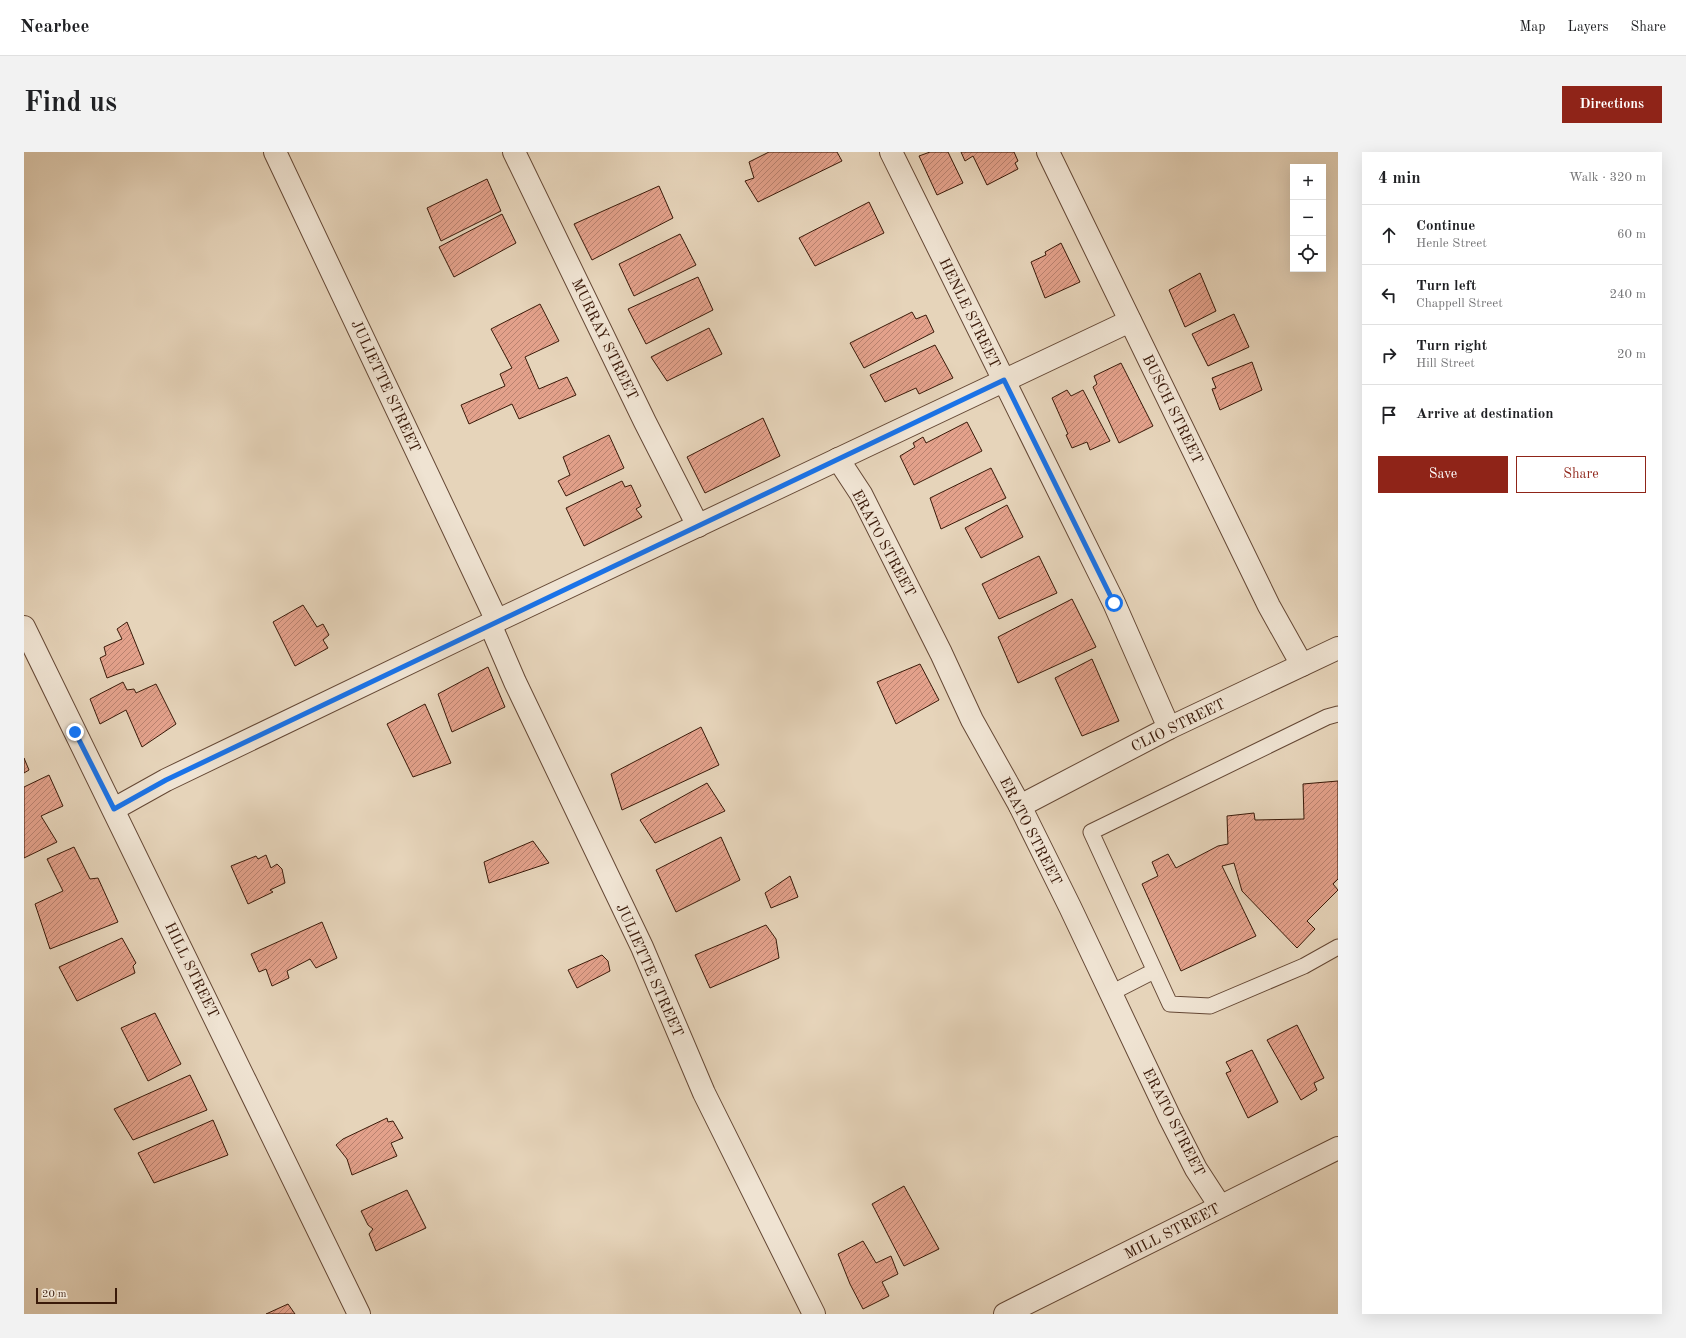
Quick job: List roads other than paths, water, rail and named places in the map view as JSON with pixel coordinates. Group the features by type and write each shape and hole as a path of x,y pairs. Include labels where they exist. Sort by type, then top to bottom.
{"street":[{"name":"JULIETTE STREET","path":"275,152 494,622 515,682 642,947 704,1093 814,1314"},
{"name":"MURRAY STREET","path":"514,152 645,422 698,526"},
{"name":"HENLE STREET","path":"891,152 1114,603 1169,728"},
{"name":"BUSCH STREET","path":"1048,152 1269,606 1302,665"},
{"path":"114,809 166,780 494,622 1004,380 1130,322"},
{"name":"ERATO STREET","path":"838,459 861,494 941,653 972,720 1020,806 1196,1169 1220,1206"},
{"name":"HILL STREET","path":"24,627 359,1314"},
{"name":"CLIO STREET","path":"1020,806 1169,728 1338,648"},
{"name":"MILL STREET","path":"1005,1314 1338,1148"}],"lane":[{"path":"1338,714 1320,720 1091,832 1170,1004 1210,1006 1304,966 1338,947"},
{"path":"1111,993 1154,971"}]}
